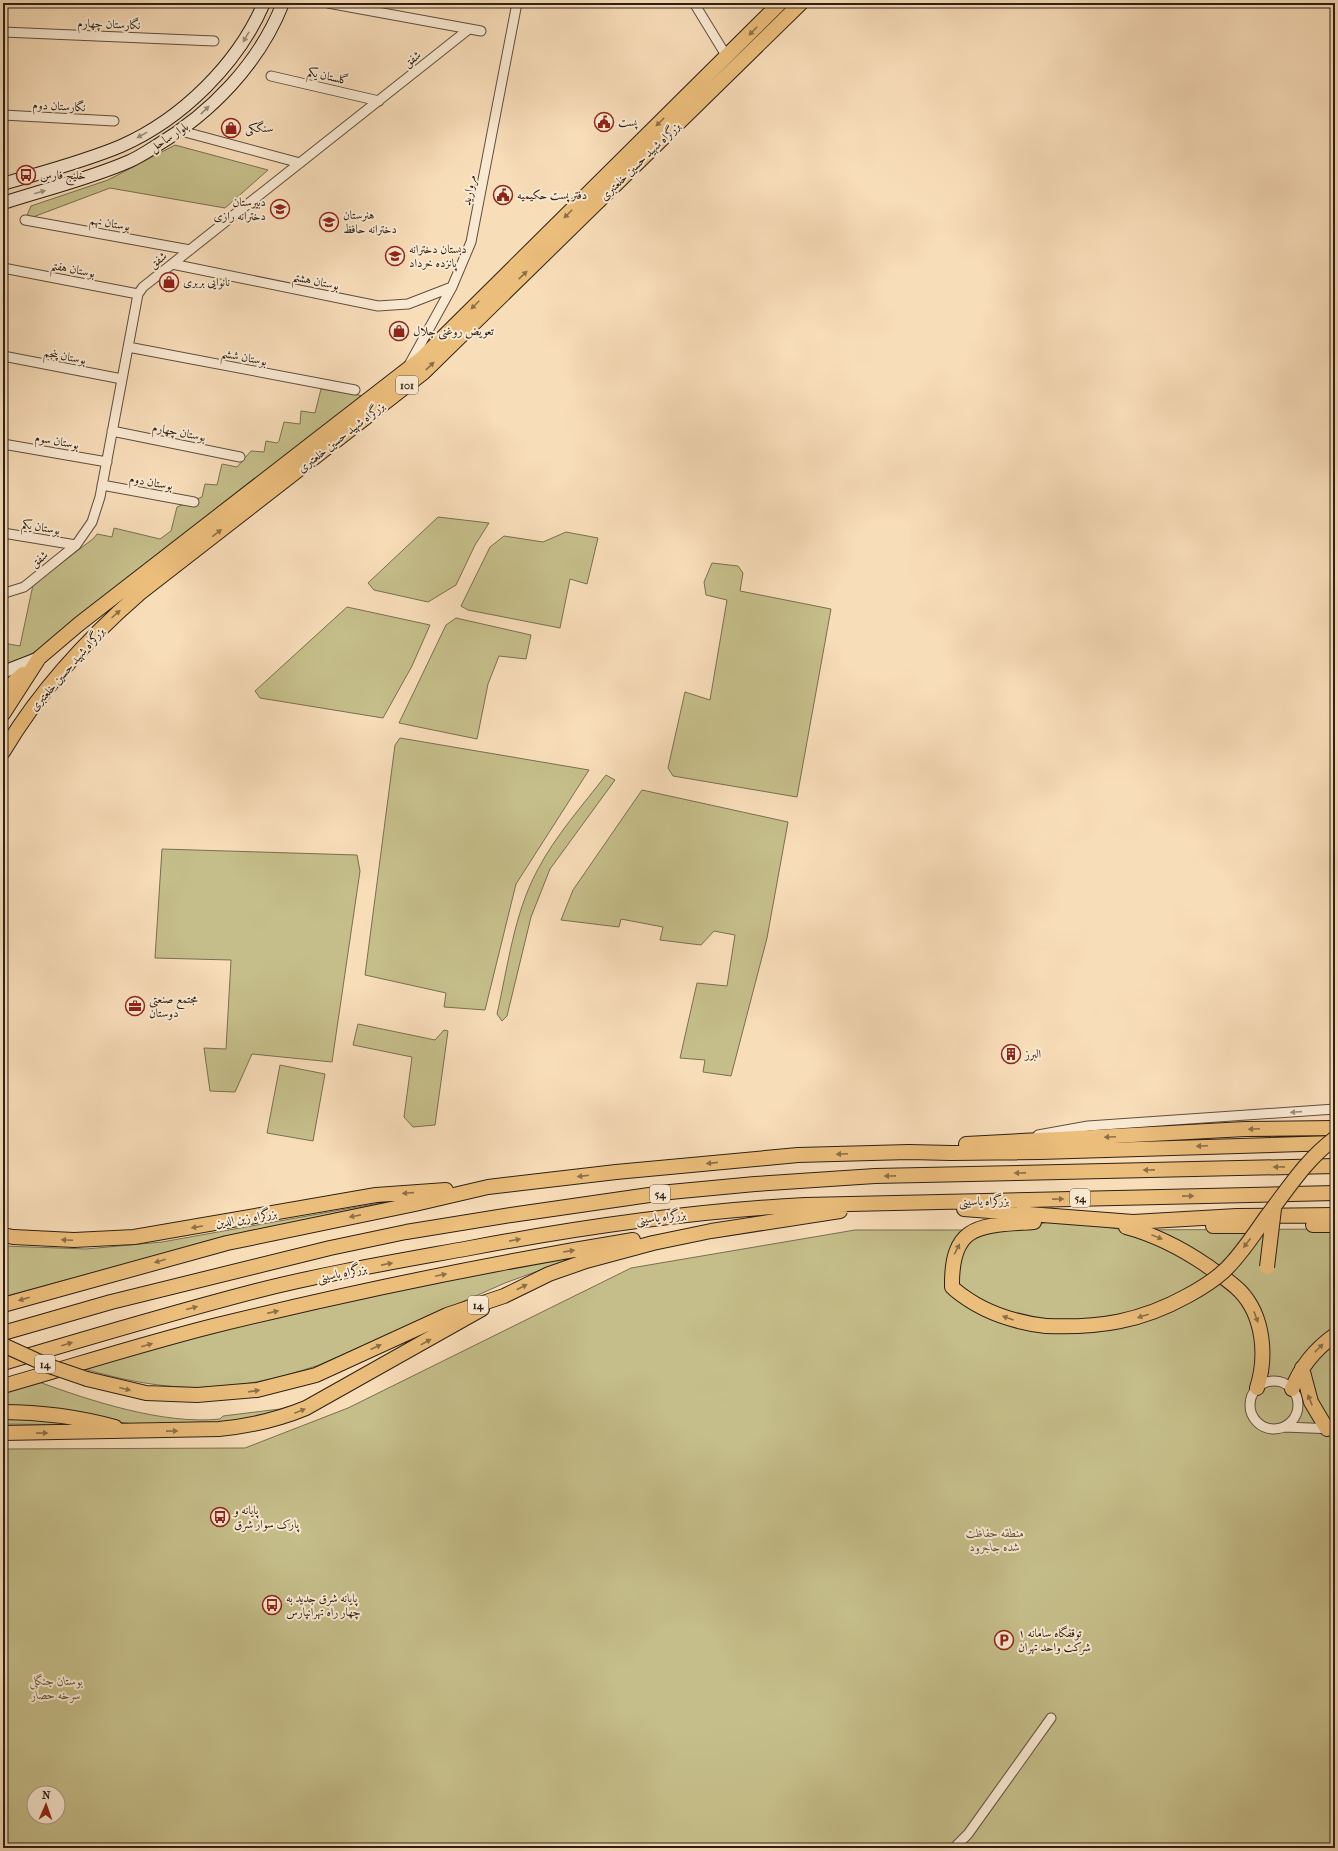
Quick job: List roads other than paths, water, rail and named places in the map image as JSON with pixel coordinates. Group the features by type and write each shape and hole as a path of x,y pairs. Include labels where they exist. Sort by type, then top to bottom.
{"highway":[{"name":"بزرگراه شهید حسین خلعتبری","path":"3,714 39,658 132,582 422,358 780,3"},
{"name":"بزرگراه شهید حسین خلعتبری","path":"3,752 43,693 86,642 113,616 140,592 423,373 801,3"},
{"path":"3,692 39,658"},
{"path":"909,1152 952,1145 1010,1141 1245,1129 1335,1128"},
{"path":"1070,1218 988,1226 969,1234 957,1248 954,1256 953,1288 970,1301 1002,1316 1018,1322 1046,1326 1080,1327 1100,1325 1135,1319 1169,1306 1213,1280 1224,1270 1312,1157 1335,1138"},
{"path":"3,1305 227,1243 415,1204 488,1187 616,1172 798,1155 909,1152 1040,1152 1335,1143"},
{"name":"بزرگراه یاسینی","path":"3,1333 110,1302 330,1248 406,1232 670,1192 754,1184 875,1176 1335,1166"},
{"name":"بزرگراه زین الدین","path":"3,1235 13,1237 74,1240 134,1237 376,1195 488,1187"},
{"name":"بزرگراه یاسینی","path":"3,1363 114,1330 258,1291 339,1273 522,1238 656,1217 742,1208 1335,1193"},
{"path":"894,1203 1107,1221 1236,1227 1335,1225"},
{"name":"14","path":"3,1345 49,1366 88,1379 146,1394 197,1395 257,1390 316,1375 447,1315 504,1296 549,1274 586,1262 653,1243 711,1231 824,1214 873,1204"},
{"path":"1267,1267 1274,1207"},
{"path":"1143,1222 1237,1216 1335,1216"},
{"path":"1107,1221 1145,1232 1174,1244 1224,1278 1240,1291 1254,1311 1260,1331 1263,1358 1257,1388"},
{"path":"3,1386 211,1327 344,1296 548,1254 652,1237 711,1231"},
{"path":"3,1433 219,1429 253,1425 282,1418 306,1408 504,1296"},
{"path":"1292,1389 1302,1368 1318,1348 1335,1335"},
{"path":"1302,1368 1311,1402 1332,1429"},
{"path":"3,1412 32,1412 74,1417 131,1431"}],"main road":[{"name":"بلوار ساحل","path":"3,184 84,160 122,145 158,126 188,103 219,72 239,48 264,3"},
{"name":"بلوار ساحل","path":"3,203 88,178 132,161 181,131 226,91 250,62 274,24 283,3"},
{"path":"158,126 181,131"},
{"path":"3,672 39,658"}],"street":[{"path":"328,3 481,31"},
{"name":"مروارید","path":"408,368 452,287 471,242 517,3"},
{"path":"694,3 727,57"},
{"name":"شفق","path":"3,592 24,587 76,545 92,522 107,462 138,294 144,287 172,264 469,29"},
{"name":"نگارستان چهارم","path":"3,32 214,41"},
{"name":"گلستان یکم","path":"271,76 379,101"},
{"name":"نگارستان دوم","path":"3,115 114,121"},
{"path":"181,131 300,163"},
{"name":"بوستان نهم","path":"24,220 190,250"},
{"name":"بوستان هشتم","path":"172,264 378,306 408,304 452,287"},
{"name":"بوستان هفتم","path":"3,268 138,294"},
{"name":"بوستان ششم","path":"128,347 355,390"},
{"name":"بوستان پنجم","path":"3,356 122,379"},
{"name":"بوستان چهارم","path":"112,431 240,457"},
{"name":"بوستان سوم","path":"3,444 107,462"},
{"name":"بوستان دوم","path":"102,485 194,502"},
{"name":"بوستان یکم","path":"3,532 76,545"},
{"path":"1010,1141 1088,1126 1335,1109"},
{"path":"1284,1427 1291,1423 1298,1410 1296,1395 1292,1389 1278,1382 1270,1382 1257,1388 1250,1400 1250,1407 1256,1421 1269,1429 1284,1427 1332,1429"},
{"path":"954,1848 968,1834 1051,1718"}],"place":[{"name":"پست","path":"604,122"},
{"name":"سنگکی","path":"231,128"},
{"name":"خلیج فارس","path":"26,175"},
{"name":"دفتر پست حکیمیه","path":"503,195"},
{"name":"دبیرستان دخترانه رازی","path":"280,209"},
{"name":"هنرستان دخترانه حافظ","path":"329,222"},
{"name":"دبستان دخترانه پانزده خرداد","path":"395,256"},
{"name":"نانوایی بربری","path":"169,282"},
{"name":"تعویض روغنی جلال","path":"399,331"},
{"name":"مجتمع صنعتی دوستان","path":"135,1006"},
{"name":"البرز","path":"1011,1054"},
{"name":"پایانه و پارک‌ سوار شرق","path":"220,1517"},
{"name":"پایانه شرق جدید به چهار راه تهرانپارس","path":"272,1605"},
{"name":"توقفگاه سامانه ۱ شرکت واحد تهران","path":"1004,1640"}],"park label":[{"name":"منطقه حفاظت شده جاجرود","path":"995,1540"},
{"name":"بوستان جنگلی سرخه حصار","path":"56,1688"}]}
